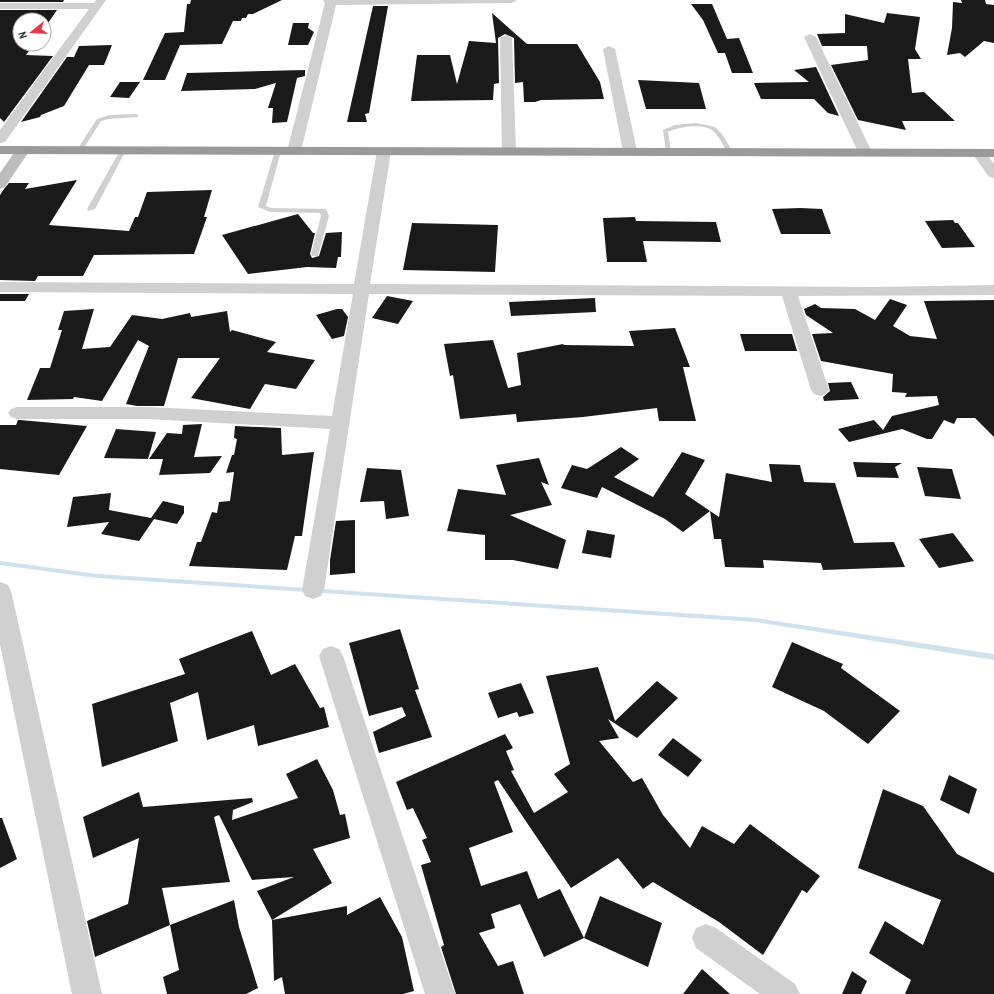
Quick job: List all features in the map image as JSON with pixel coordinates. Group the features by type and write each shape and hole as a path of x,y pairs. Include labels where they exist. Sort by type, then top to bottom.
{"highway":[{"path":"0,150 994,153"}],"street":[{"path":"294,151 330,1 512,0"},
{"path":"0,6 99,3"},
{"path":"0,139 99,3"},
{"path":"810,37 865,152"},
{"path":"506,38 509,151"},
{"path":"608,48 630,151"},
{"path":"0,184 23,150"},
{"path":"313,590 384,151"},
{"path":"979,153 994,174"},
{"path":"0,287 209,289 363,288 789,292 994,290"},
{"path":"789,292 820,390"},
{"path":"17,413 148,413 340,423"},
{"path":"0,591 87,994"},
{"path":"331,656 440,994"},
{"path":"706,938 786,994"}],"lane":[{"path":"80,150 99,120 109,117 136,116"},
{"path":"668,151 666,131 678,126 708,126 713,129 730,152"},
{"path":"91,209 123,150"},
{"path":"278,151 262,207 270,210 323,211 325,216 315,254"}],"building":[{"path":"0,0 64,0 63,2 0,2"},
{"path":"191,0 282,0 253,14 248,14 246,18 242,18 241,21 233,21 222,44 180,45 165,80 143,80 165,33 184,32 187,4 190,4"},
{"path":"961,0 985,0 986,4 994,5 994,43 984,41 965,57 960,53 947,55 952,28 953,2 962,3"},
{"path":"691,4 712,4 727,39 739,38 753,73 732,73 725,53 718,53 703,20"},
{"path":"373,6 388,6 369,113 365,114 367,122 347,122"},
{"path":"0,10 57,10 52,17 52,12 12,12 12,52 28,52 26,55 53,56 4,122 0,118"},
{"path":"492,13 527,44 577,44 600,82 604,99 541,100 535,102 524,102 523,82 515,83 514,38 505,34 498,38 499,83 494,84 493,100 411,101 417,55 450,55 457,84 469,41 496,43"},
{"path":"887,13 920,17 915,49 921,59 908,59 912,93 924,92 955,121 902,121 906,130 858,120 831,65 868,60 867,46 822,46 817,34 845,33 845,14 884,23"},
{"path":"293,23 309,23 308,28 314,32 308,45 288,45"},
{"path":"112,45 104,65 89,65 64,106 41,115 40,117 21,122 67,57 74,57 79,46"},
{"path":"816,67 839,116 828,113 814,99 761,99 754,83 809,82 794,70"},
{"path":"305,70 305,76 297,78 287,122 272,123 273,108 268,108 276,83 255,89 181,91 187,73"},
{"path":"638,80 699,83 706,109 646,109"},
{"path":"120,82 140,82 129,98 110,97"},
{"path":"77,180 49,225 129,231 135,217 138,217 147,192 212,190 204,217 207,217 194,254 94,255 83,276 38,276 35,281 0,280 0,195 4,189 9,183 29,183 25,189"},
{"path":"772,209 822,209 831,234 781,234"},
{"path":"298,214 313,233 315,233 310,254 312,258 319,256 326,233 342,232 341,257 338,257 336,268 307,267 248,274 222,235"},
{"path":"635,217 636,221 716,222 721,242 643,241 647,262 607,262 603,218"},
{"path":"953,220 955,223 958,223 975,247 942,248 925,221"},
{"path":"412,223 498,225 495,272 403,270"},
{"path":"0,294 29,294 25,301 0,301"},
{"path":"387,296 413,301 398,324 372,318"},
{"path":"595,298 596,312 511,316 509,302"},
{"path":"890,299 907,305 893,326 910,336 937,339 924,301 994,300 994,437 975,418 957,418 954,424 944,420 932,439 927,439 902,429 849,442 838,429 874,420 883,430 892,416 939,405 937,396 905,397 907,393 892,392 893,374 821,361 812,334 833,333 806,315 804,309 815,304 821,308 855,309 875,320"},
{"path":"94,309 82,349 110,347 132,315 162,319 190,313 191,317 227,311 230,332 232,330 276,342 267,352 315,360 296,389 265,384 250,409 191,398 220,358 178,358 164,406 137,406 126,404 149,346 138,340 102,401 74,397 73,399 27,400 40,368 50,368 62,330 58,330 64,311"},
{"path":"342,309 348,317 344,336 332,339 316,315"},
{"path":"675,328 690,367 683,367 696,421 659,421 657,408 583,417 517,422 516,414 460,419 453,375 450,376 444,344 493,340 508,388 521,385 517,353 563,344 634,346 629,331"},
{"path":"740,334 792,334 797,351 745,351"},
{"path":"851,382 859,399 824,401 823,397 830,391 828,383"},
{"path":"18,420 87,426 59,475 0,469 0,425 16,425"},
{"path":"202,424 194,457 222,456 210,473 159,475 163,459 149,459 167,433 182,434 183,425"},
{"path":"235,426 281,428 282,455 314,452 302,536 295,536 287,570 189,566 197,542 201,542 212,512 217,513 219,502 230,501 234,472 226,473 232,455 234,455 237,439 234,438"},
{"path":"116,429 156,432 148,459 104,458"},
{"path":"621,447 639,459 614,477 653,497 682,452 705,460 685,494 719,517 726,473 772,482 769,464 800,465 804,482 835,483 854,543 894,542 905,567 823,570 821,563 763,560 764,568 725,567 721,539 714,539 710,511 683,532 665,519 602,487 597,498 561,488 572,465 587,469"},
{"path":"539,458 549,485 541,482 552,505 510,515 566,540 558,569 513,560 485,560 485,535 447,531 458,489 506,495 496,465"},
{"path":"853,462 902,463 895,467 899,478 857,477"},
{"path":"917,467 952,469 961,499 925,496"},
{"path":"367,468 401,470 409,516 386,519 384,501 360,502"},
{"path":"111,493 109,510 151,518 163,501 184,506 184,513 177,524 154,519 139,541 101,534 109,522 67,527 73,497"},
{"path":"355,520 355,573 330,575 330,560 336,521"},
{"path":"587,530 615,535 611,558 582,553"},
{"path":"953,533 974,561 939,568 919,539"},
{"path":"400,629 419,689 415,690 432,737 379,753 373,732 406,716 402,707 369,716 349,643"},
{"path":"252,631 271,675 295,664 320,708 324,707 329,727 258,746 254,725 207,740 198,692 170,703 178,741 102,767 92,704 185,674 179,659"},
{"path":"792,642 843,664 841,668 900,711 868,744 824,711 772,687"},
{"path":"598,667 615,721 657,681 678,698 637,738 608,719 619,738 599,741 633,782 642,778 663,815 690,848 702,826 734,844 750,824 820,876 807,893 802,890 763,955 719,922 653,882 643,889 618,858 571,888 498,780 494,782 513,832 469,848 481,886 527,871 538,899 560,889 584,938 544,957 520,904 491,914 495,928 479,933 498,966 513,961 524,994 456,994 441,947 444,945 421,865 431,862 422,840 427,838 413,808 407,810 396,782 505,734 513,748 506,751 514,770 511,771 534,813 568,792 554,774 570,764 546,676"},
{"path":"521,683 534,713 519,717 517,712 498,718 488,693"},
{"path":"673,738 702,760 688,777 658,755"},
{"path":"317,759 333,790 340,815 345,814 350,838 313,849 332,883 272,920 257,891 294,877 252,880 219,815 214,817 230,882 162,888 170,925 95,957 87,921 128,904 139,838 93,858 83,817 139,792 143,807 252,798 253,802 233,810 232,820 298,798 286,774"},
{"path":"949,775 977,789 969,814 940,800"},
{"path":"883,789 923,806 957,854 994,873 994,994 905,994 911,980 869,953 885,921 923,945 941,900 858,868"},
{"path":"0,818 2,818 17,859 0,868"},
{"path":"600,896 662,923 648,967 584,938"},
{"path":"380,897 402,937 414,991 403,994 285,994 282,977 274,981 272,920 347,906 347,915"},
{"path":"234,900 239,927 258,988 246,994 167,994 163,977 179,970 170,925"},
{"path":"702,969 730,994 683,994"},
{"path":"852,971 867,981 861,994 842,994"}],"waterway":[{"path":"0,563 97,576 756,620 994,657"}]}
